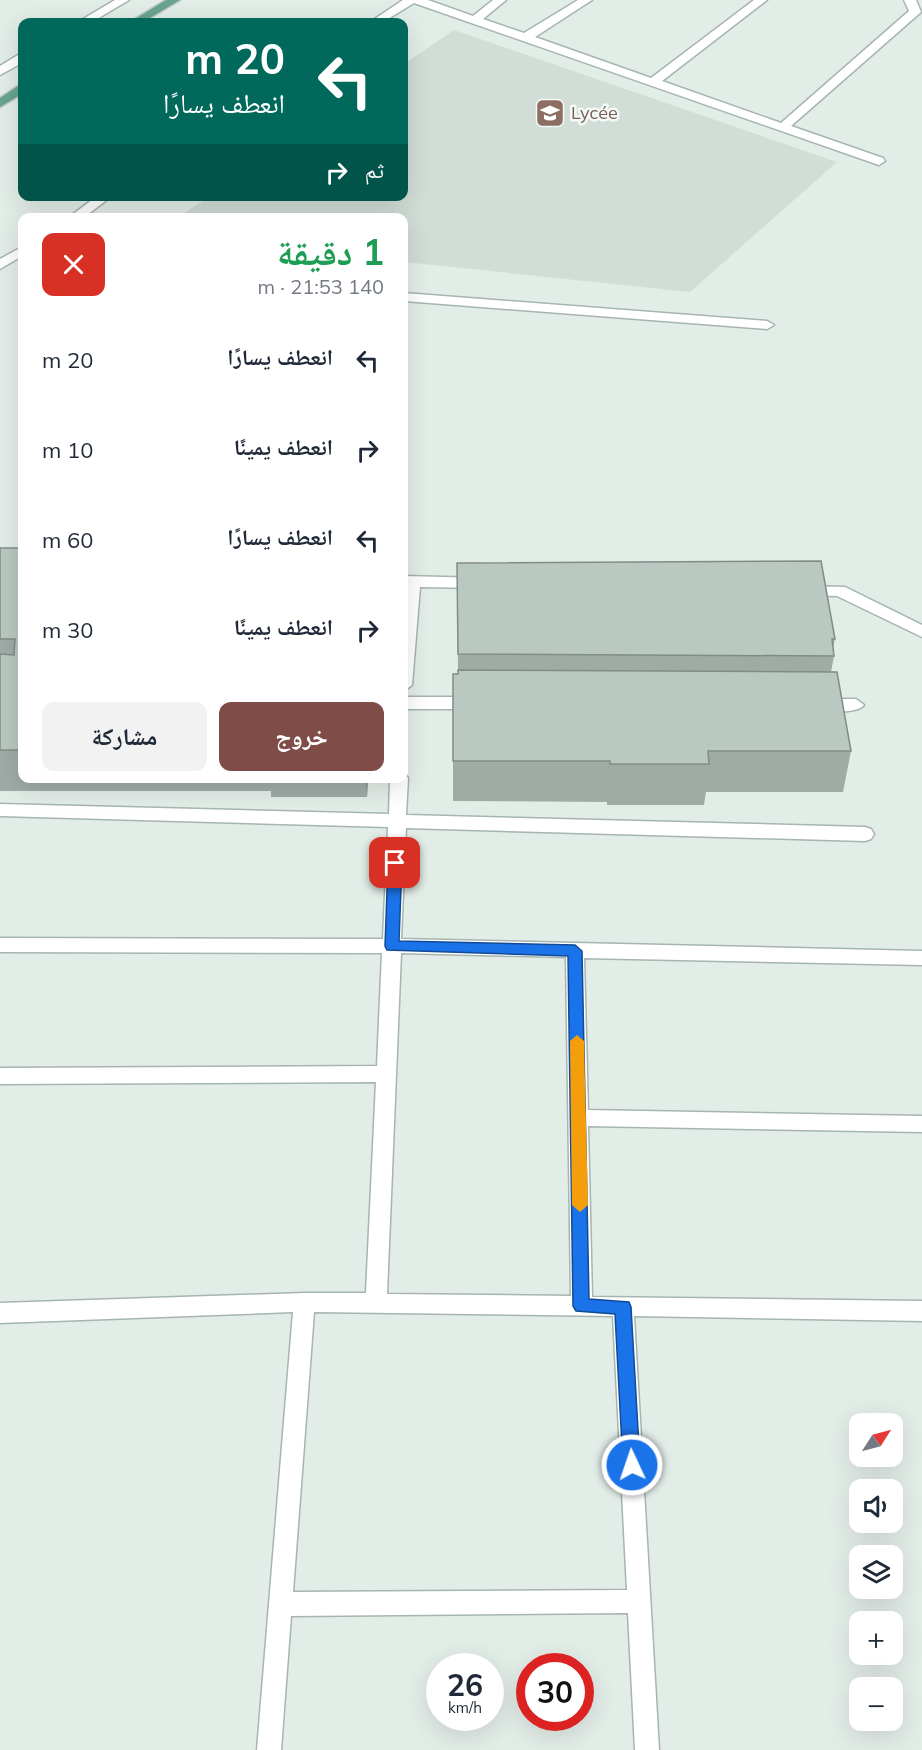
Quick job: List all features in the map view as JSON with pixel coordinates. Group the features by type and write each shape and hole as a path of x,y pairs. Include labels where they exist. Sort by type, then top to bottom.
{"main road":[{"path":"143,18 174,0"},
{"path":"2,99 18,91"}],"street":[{"path":"91,18 123,0"},
{"path":"382,18 411,0"},
{"path":"417,0 879,161"},
{"path":"474,20 500,0"},
{"path":"525,38 586,0"},
{"path":"653,82 761,0"},
{"path":"783,128 915,12 910,0"},
{"path":"0,71 18,60"},
{"path":"81,213 99,201"},
{"path":"0,266 18,254"},
{"path":"0,266 18,268"},
{"path":"408,297 766,325"},
{"path":"408,581 496,583"},
{"path":"792,590 839,591 922,632"},
{"path":"408,703 499,703"},
{"path":"797,705 856,705"},
{"path":"376,1303 399,783"},
{"path":"0,810 865,834"},
{"path":"0,945 392,946 922,958"},
{"path":"575,951 582,1306"},
{"path":"0,1076 385,1074"},
{"path":"578,1118 922,1124"},
{"path":"268,1750 304,1302"},
{"path":"0,1313 304,1302 922,1311"},
{"path":"623,1307 647,1750"},
{"path":"280,1604 639,1600"}],"shaded area":[{"name":"Lycée","path":"454,30 837,162 690,292 408,262 408,213 184,213 203,201 408,201 408,61"}],"building":[{"path":"0,548 18,548 18,750 0,750 0,654 14,655 15,639 0,639"},
{"path":"821,561 835,639 832,639 834,656 458,654 457,563"},
{"path":"458,670 837,672 851,751 708,751 709,764 610,764 610,761 453,761 453,674 458,674"}],"slow traffic":[{"path":"577,1041 580,1205"}],"place":[{"name":"Lycée","path":"550,113"}],"route":[{"path":"395,863 392,946 575,951 582,1306 623,1307 632,1465"}]}
